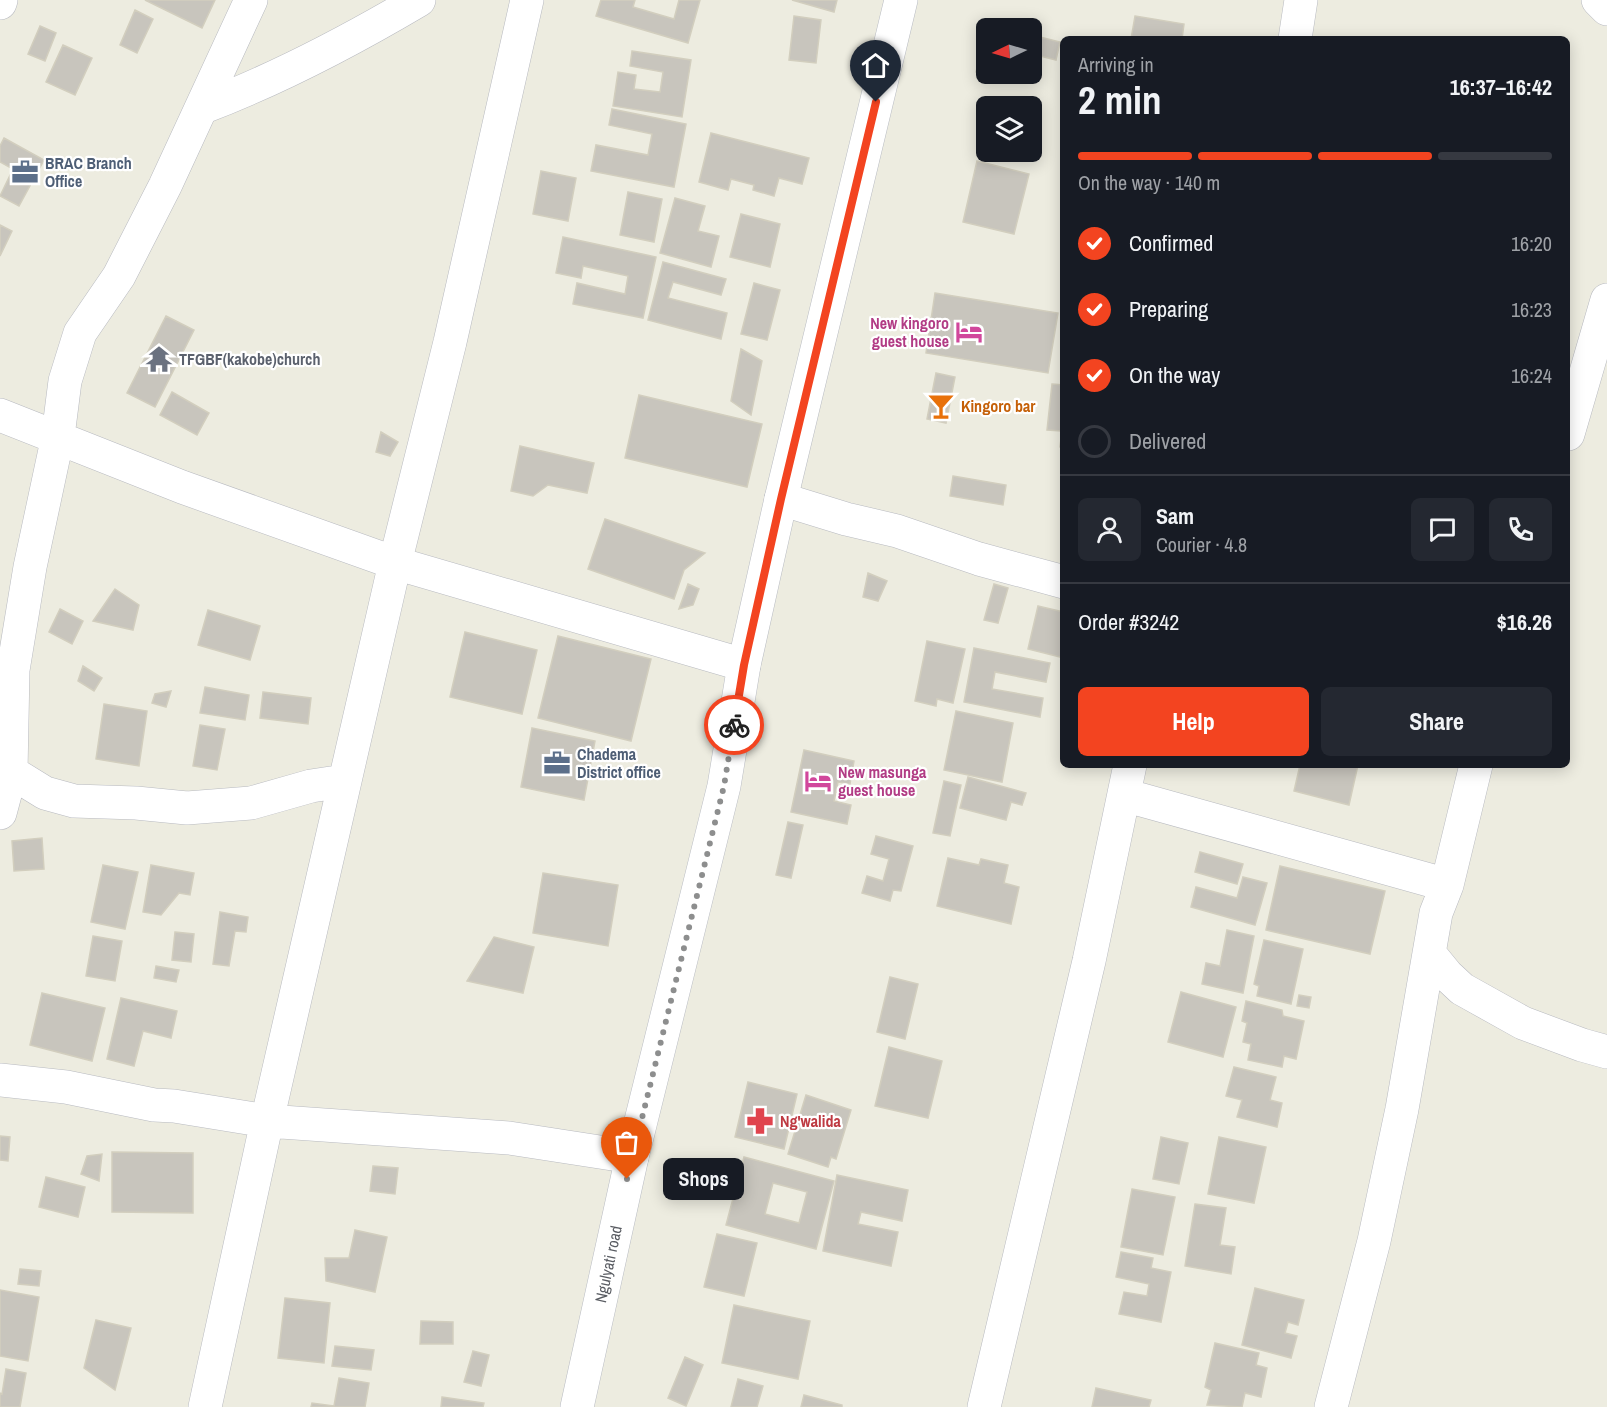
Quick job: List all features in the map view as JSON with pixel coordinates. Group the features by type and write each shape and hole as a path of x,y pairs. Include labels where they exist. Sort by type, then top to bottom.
{"street":[{"path":"0,813 10,772 13,670 30,567 58,436 65,381 80,333 119,276 165,186 251,0"},
{"path":"201,108 255,88 360,35 419,0"},
{"path":"205,1407 344,782 450,342 527,0"},
{"name":"Ngulyati road","path":"577,1407 632,1156 724,786 744,665 781,499 901,0"},
{"path":"1295,36 1301,0"},
{"path":"1598,0 1607,9"},
{"path":"1570,427 1607,300"},
{"path":"0,415 58,436 182,487 395,563 744,665"},
{"path":"781,499 846,519 897,531 979,559 1060,581"},
{"path":"1331,1407 1374,1241 1402,1108 1436,913 1447,885 1475,768"},
{"path":"10,772 45,793 74,801 136,803 187,808 251,803 310,786 344,782"},
{"path":"984,1407 1086,972 1127,780 1447,885"},
{"path":"1429,953 1462,989 1523,1023 1607,1052"},
{"path":"0,1080 66,1087 154,1105 267,1121 509,1138 632,1156"}],"building":[{"path":"145,0 215,0 202,28"},
{"path":"601,0 635,0 633,7 674,19 679,0 700,0 688,43 596,16"},
{"path":"792,0 837,0 834,12"},
{"path":"135,10 153,19 137,53 120,45"},
{"path":"794,16 821,20 816,63 789,60"},
{"path":"1135,16 1184,24 1182,36 1132,36"},
{"path":"40,26 56,33 45,61 28,54"},
{"path":"1042,38 1060,42 1056,60 1042,56"},
{"path":"63,45 92,58 75,95 46,82"},
{"path":"632,51 691,60 682,117 613,106 618,72 636,75 634,89 660,92 663,72 630,66"},
{"path":"612,109 686,124 674,187 591,171 596,145 648,155 652,134 609,125"},
{"path":"711,133 809,158 802,184 779,178 774,196 753,190 754,185 731,179 728,190 699,182"},
{"path":"4,138 44,160 19,206 0,196 13,169 0,162 0,146"},
{"path":"977,162 1029,174 1014,234 963,222"},
{"path":"541,171 576,178 568,221 533,214"},
{"path":"628,192 662,199 654,242 620,235"},
{"path":"675,198 705,206 698,231 719,236 711,267 660,253"},
{"path":"741,214 780,224 770,267 730,257"},
{"path":"0,225 12,231 0,256"},
{"path":"563,237 656,257 643,318 573,304 577,283 625,294 628,276 583,266 581,278 556,273"},
{"path":"663,262 726,279 721,295 673,282 668,298 727,313 721,339 648,320"},
{"path":"754,283 780,290 767,340 741,334"},
{"path":"935,293 1058,313 1048,373 926,353"},
{"path":"166,316 194,330 155,407 127,393"},
{"path":"741,349 762,361 751,415 731,401"},
{"path":"936,373 955,377 946,423 927,419"},
{"path":"1052,384 1060,385 1060,431 1047,430"},
{"path":"172,392 209,413 197,435 160,415"},
{"path":"639,395 762,424 747,487 625,458"},
{"path":"381,432 398,442 390,456 376,452"},
{"path":"520,446 594,463 587,493 548,485 533,496 511,491"},
{"path":"953,476 1006,485 1003,505 950,496"},
{"path":"605,519 705,553 684,570 674,599 588,569"},
{"path":"868,573 887,581 878,601 863,597"},
{"path":"688,584 699,589 693,605 679,609"},
{"path":"994,584 1008,588 998,623 984,620"},
{"path":"115,589 139,605 133,630 93,621"},
{"path":"1038,606 1060,611 1060,657 1028,649"},
{"path":"60,609 83,621 72,644 49,632"},
{"path":"208,610 260,626 250,660 198,645"},
{"path":"465,632 537,650 522,714 450,697"},
{"path":"558,636 651,659 631,741 538,718"},
{"path":"927,641 965,649 953,703 937,699 936,706 915,701"},
{"path":"974,648 1050,663 1046,682 995,672 992,689 1043,698 1040,717 964,702"},
{"path":"83,666 102,678 94,691 78,681"},
{"path":"205,687 249,695 245,720 200,713"},
{"path":"171,691 166,707 152,703 155,694"},
{"path":"263,692 311,698 308,724 260,718"},
{"path":"104,704 147,711 139,766 96,759"},
{"path":"956,711 1013,723 1002,782 944,770"},
{"path":"200,725 225,729 217,770 193,766"},
{"path":"532,728 595,741 584,800 521,787"},
{"path":"804,750 854,761 850,784 838,782 834,801 851,805 847,824 791,812"},
{"path":"1299,768 1357,768 1349,805 1294,791"},
{"path":"968,777 1026,793 1022,805 1011,802 1006,820 960,808"},
{"path":"944,781 961,785 950,836 933,833"},
{"path":"788,822 803,825 791,878 776,875"},
{"path":"876,836 913,846 901,891 893,890 890,901 862,893 867,876 883,881 889,859 871,854"},
{"path":"42,838 44,869 14,871 12,841"},
{"path":"1200,852 1243,864 1237,884 1195,872"},
{"path":"948,858 979,865 981,859 1008,865 1004,883 1019,887 1011,924 937,906"},
{"path":"103,865 138,872 125,929 91,922"},
{"path":"151,865 194,873 190,895 179,893 161,915 143,912"},
{"path":"1280,866 1385,891 1370,954 1266,930"},
{"path":"543,873 618,885 608,946 533,933"},
{"path":"1243,877 1267,883 1255,925 1191,907 1196,887 1237,898"},
{"path":"220,912 248,917 246,932 235,931 229,966 213,964"},
{"path":"1227,930 1254,936 1243,993 1202,984 1206,963 1220,966"},
{"path":"175,932 194,934 191,962 172,960"},
{"path":"93,936 122,941 115,981 86,976"},
{"path":"494,937 534,947 523,993 467,981"},
{"path":"1264,940 1303,949 1291,1004 1257,996 1259,986 1254,984"},
{"path":"156,966 179,970 176,982 154,978"},
{"path":"890,977 918,984 905,1039 877,1032"},
{"path":"1181,992 1236,1007 1223,1057 1168,1042"},
{"path":"42,993 105,1008 92,1061 30,1045"},
{"path":"1299,995 1311,997 1309,1008 1297,1006"},
{"path":"121,998 177,1011 171,1038 143,1031 134,1066 107,1059"},
{"path":"1246,1001 1282,1010 1283,1016 1304,1021 1296,1059 1284,1056 1282,1067 1248,1060 1251,1044 1243,1042 1247,1023 1242,1021"},
{"path":"889,1047 942,1061 928,1118 875,1106"},
{"path":"1234,1067 1276,1077 1270,1100 1282,1103 1277,1127 1237,1117 1242,1100 1226,1096"},
{"path":"748,1082 797,1094 784,1149 735,1137"},
{"path":"806,1095 851,1110 836,1159 831,1157 828,1167 788,1154"},
{"path":"0,1136 10,1137 8,1161 0,1160"},
{"path":"1161,1137 1188,1143 1179,1184 1153,1179"},
{"path":"1219,1137 1266,1147 1254,1203 1208,1194"},
{"path":"112,1152 193,1153 193,1213 112,1212"},
{"path":"102,1154 99,1181 81,1174 87,1156"},
{"path":"744,1157 834,1181 816,1249 726,1225","holes":["773,1183 807,1192 799,1223 765,1214"]},
{"path":"373,1166 398,1168 395,1194 370,1191"},
{"path":"837,1175 908,1190 902,1221 861,1212 858,1224 898,1232 891,1266 823,1251"},
{"path":"46,1177 85,1187 78,1217 39,1207"},
{"path":"1132,1189 1175,1197 1163,1255 1121,1247"},
{"path":"1195,1204 1226,1208 1220,1245 1235,1247 1231,1274 1185,1266"},
{"path":"355,1230 387,1237 375,1292 326,1281 325,1258 349,1258"},
{"path":"717,1234 757,1243 744,1296 704,1287"},
{"path":"1121,1252 1153,1258 1151,1268 1171,1272 1161,1322 1119,1314 1124,1292 1147,1296 1149,1284 1116,1277"},
{"path":"20,1269 41,1271 39,1286 18,1284"},
{"path":"1255,1288 1304,1300 1298,1325 1288,1322 1285,1333 1297,1336 1291,1358 1242,1345"},
{"path":"0,1290 39,1297 28,1361 0,1356"},
{"path":"285,1298 330,1303 324,1363 278,1358"},
{"path":"734,1305 810,1321 798,1379 722,1363"},
{"path":"96,1320 131,1328 115,1390 84,1368"},
{"path":"421,1321 453,1322 453,1344 420,1344"},
{"path":"1215,1343 1259,1353 1256,1365 1267,1368 1261,1397 1245,1393 1242,1407 1207,1405 1211,1390 1205,1387"},
{"path":"335,1346 374,1350 371,1370 332,1366"},
{"path":"473,1351 489,1355 481,1386 464,1382"},
{"path":"685,1357 703,1365 686,1406 668,1398"},
{"path":"6,1369 26,1373 20,1407 0,1407 0,1393 2,1394"},
{"path":"339,1378 369,1383 365,1407 311,1407 312,1403 334,1406"},
{"path":"738,1379 763,1386 757,1407 731,1407"},
{"path":"1096,1388 1151,1400 1149,1407 1092,1407"},
{"path":"804,1395 842,1405 842,1407 801,1407"},
{"path":"442,1397 484,1403 483,1407 441,1407"}],"way so far":[{"path":"627,1179 724,786 734,725"}],"place":[{"name":"BRAC Branch Office","path":"25,172"},
{"name":"New kingoro guest house","path":"969,332"},
{"name":"TFGBF(kakobe)church","path":"159,359"},
{"name":"Kingoro bar","path":"941,406"},
{"name":"Chadema District office","path":"557,763"},
{"name":"New masunga guest house","path":"818,781"},
{"name":"Ng'walida","path":"760,1121"},
{"name":"Shops","path":"627,1179"}],"route":[{"path":"734,725 744,665 781,499 876,102"}]}
